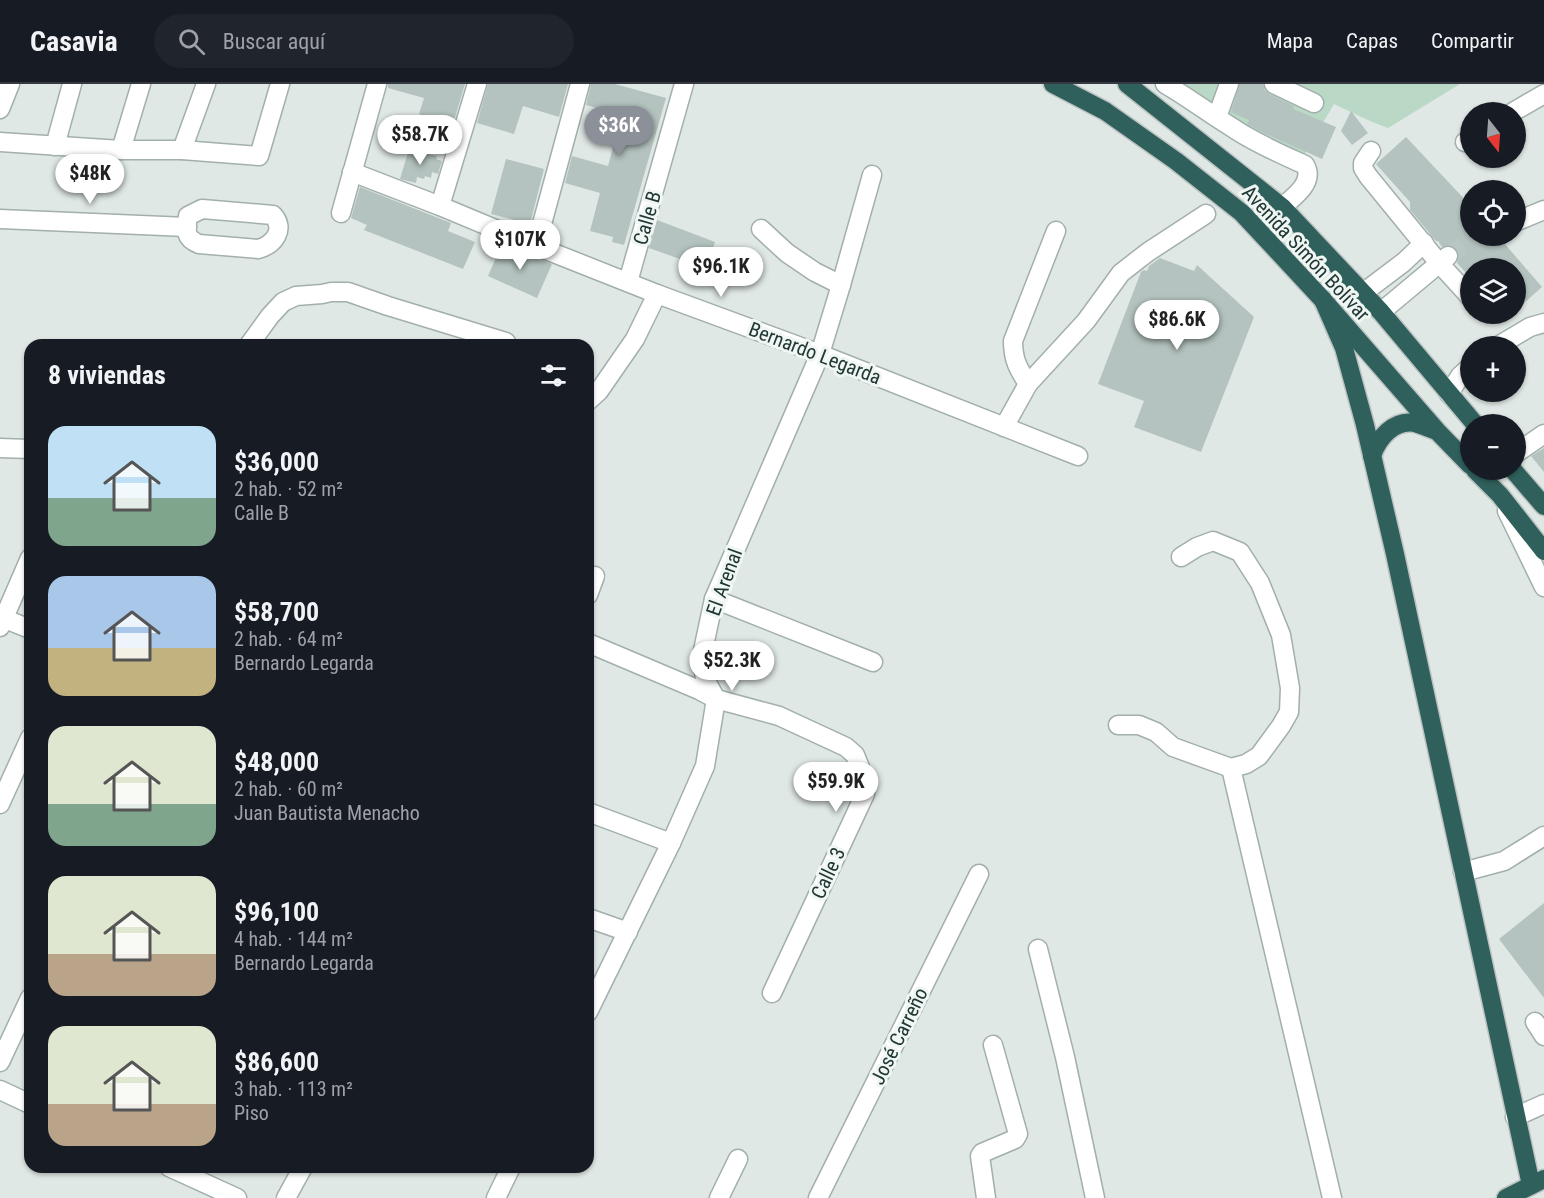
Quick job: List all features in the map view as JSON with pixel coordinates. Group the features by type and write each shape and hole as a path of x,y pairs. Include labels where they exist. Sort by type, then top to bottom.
{"highway":[{"name":"Avenida Simón Bolívar","path":"1053,84 1105,111 1176,161 1242,213 1323,300 1460,455"},
{"name":"Avenida Simón Bolívar","path":"1126,84 1282,207 1381,312 1466,414"},
{"path":"1323,300 1344,348 1372,456 1515,1117 1537,1182 1506,1198"},
{"path":"1372,456 1379,441 1390,429 1413,423 1437,431"},
{"path":"1485,480 1500,495 1544,551"},
{"path":"1522,480 1544,506"}],"street":[{"path":"0,109 10,84"},
{"path":"54,146 71,84"},
{"path":"121,150 141,84"},
{"path":"182,150 206,84"},
{"path":"0,142 121,150 182,150 259,156 280,84"},
{"path":"341,213 377,84"},
{"path":"440,206 477,84"},
{"path":"536,246 580,84"},
{"name":"Calle B","path":"628,282 684,84"},
{"path":"1165,84 1191,90 1217,117 1233,129 1305,165 1308,175 1306,182 1297,194 1282,207"},
{"path":"1217,117 1230,84"},
{"path":"1274,84 1314,103"},
{"path":"1526,104 1544,94"},
{"path":"1371,151 1363,163 1368,176 1424,243 1444,259 1460,282"},
{"name":"Bernardo Legarda","path":"352,172 657,294 820,354 1078,456"},
{"name":"El Arenal","path":"716,699 705,679 702,655 714,599 820,354 872,175"},
{"path":"202,209 273,215 279,220 280,227 274,240 266,247 258,249 199,244 192,241 182,227 188,216 202,209"},
{"path":"1526,217 1544,210"},
{"path":"1004,427 1028,384 1086,321 1121,273 1148,252 1206,214"},
{"path":"0,219 182,227"},
{"path":"761,229 787,253 815,272 841,285"},
{"path":"1028,384 1017,367 1013,355 1013,341 1056,231"},
{"path":"1363,293 1404,262 1424,243"},
{"path":"1381,312 1444,259"},
{"path":"253,339 283,302 296,296 331,291 348,292 496,339"},
{"path":"594,396 635,339 657,294"},
{"path":"1515,336 1530,327 1544,323"},
{"path":"1449,394 1460,376"},
{"path":"1526,446 1544,434"},
{"path":"1,451 24,449"},
{"path":"1500,495 1544,587"},
{"path":"1118,725 1139,725 1156,732 1173,747 1231,768 1246,764 1259,756 1289,712 1290,688 1281,635 1260,583 1240,552 1213,541 1197,547 1182,557"},
{"path":"24,571 1,621 24,627"},
{"path":"714,599 873,662"},
{"name":"Calle 3","path":"594,645 716,699 779,716 846,747 855,755 866,782 865,794 772,993"},
{"path":"594,1000 671,843 705,766 716,699"},
{"path":"0,804 24,751"},
{"path":"1231,768 1332,1198"},
{"path":"594,815 671,843"},
{"path":"1463,872 1504,861 1544,836"},
{"name":"José Carreño","path":"818,1198 979,874"},
{"path":"594,920 628,932"},
{"path":"1038,949 1065,1056 1095,1198"},
{"path":"0,1062 24,1011"},
{"path":"986,1198 980,1156 982,1153 1015,1139 1018,1134 993,1045"},
{"path":"0,1090 24,1101"},
{"path":"1515,1117 1544,1104"},
{"path":"719,1198 738,1159"},
{"path":"182,1173 237,1198"},
{"path":"286,1198 300,1173"},
{"path":"495,1198 508,1173"}],"green space":[{"path":"1168,84 1460,84 1388,128 1334,104 1296,169"}],"building":[{"path":"388,84 465,84 450,134 424,125 427,117 419,114 424,98 388,88"},
{"path":"488,84 568,84 559,117 523,106 514,134 477,123"},
{"path":"591,84 615,84 666,98 624,245 612,242 613,237 590,231 600,193 565,183 572,156 608,166 622,115 586,105"},
{"path":"1240,84 1263,84 1264,90 1294,106 1293,109 1336,127 1322,159 1264,133 1247,124 1249,120 1231,112"},
{"path":"1351,111 1368,133 1352,145 1341,131"},
{"path":"1406,137 1460,194 1460,246 1507,246 1517,258 1460,258 1460,266 1457,263 1459,255 1457,249 1451,245 1442,247 1436,241 1410,210 1410,202 1376,164"},
{"path":"409,149 437,156 436,159 442,161 438,174 432,172 431,178 425,176 424,179 417,177 416,183 400,179"},
{"path":"506,159 544,169 530,224 491,214"},
{"path":"360,187 451,223 448,231 475,242 463,269 364,230 367,225 351,218"},
{"path":"657,220 715,242 712,250 715,251 708,269 649,248"},
{"path":"502,244 552,264 537,298 488,276"},
{"path":"1160,258 1194,271 1197,265 1254,317 1201,452 1134,427 1144,401 1098,384 1141,272 1147,271 1149,266"},
{"path":"1526,268 1542,287 1526,301"},
{"path":"1544,448 1544,472 1531,456"},
{"path":"1544,903 1544,998 1499,939"}],"tunnel":[{"path":"1449,255 1463,246"}]}
